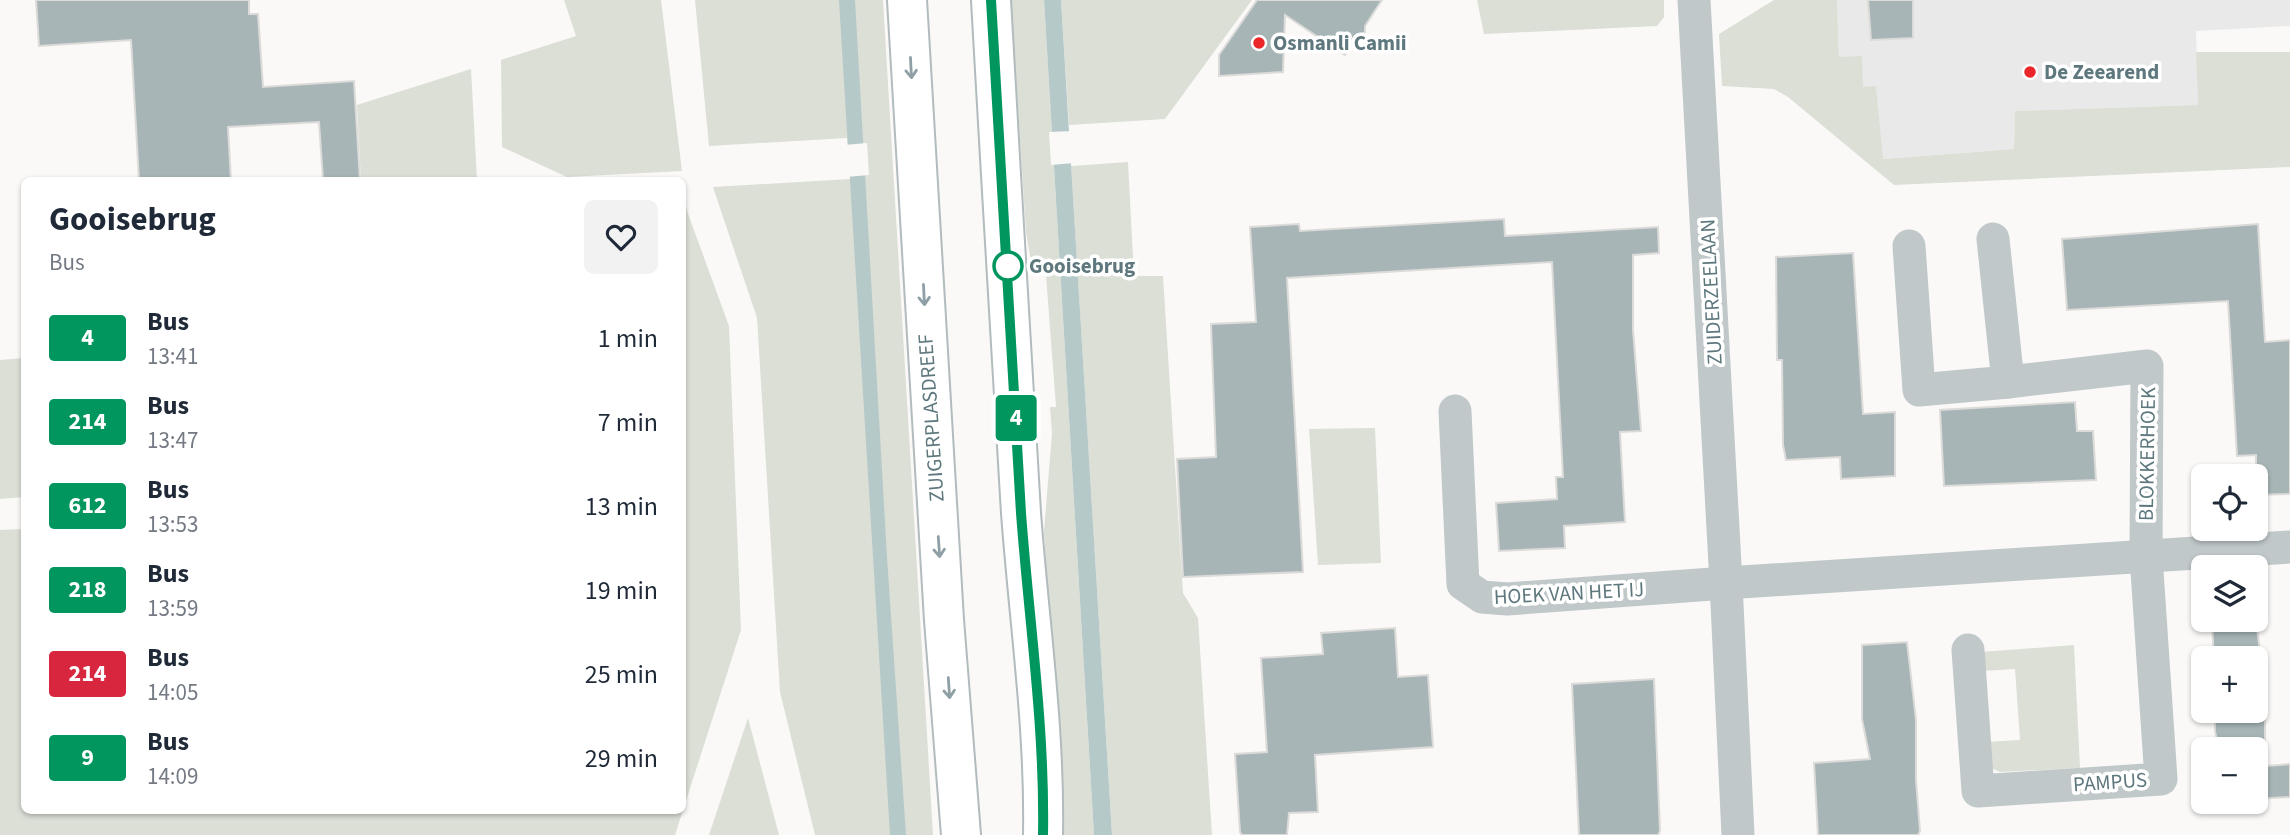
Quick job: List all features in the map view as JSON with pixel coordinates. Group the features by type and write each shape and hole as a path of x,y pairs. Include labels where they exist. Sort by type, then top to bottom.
{"main road":[{"name":"ZUIGERPLASDREEF","path":"907,0 943,606 961,835"},
{"path":"991,0 1022,516 1037,660 1044,772 1043,835"}],"street":[{"name":"ZUIDERZEELAAN","path":"1694,0 1738,835"},
{"path":"1993,239 2008,382"},
{"name":"BLOKKERHOEK","path":"1909,246 1919,390 2147,366 2146,556"},
{"name":"HOEK VAN HET IJ","path":"1455,411 1463,584 1482,597 1507,599 1726,583"},
{"path":"1726,583 2290,547"},
{"name":"PAMPUS","path":"1968,650 1978,791 2161,779 2146,556"}],"shaded area":[{"path":"564,0 661,0 682,171 567,177 502,147 501,60 576,36"},
{"path":"695,0 883,0 933,835 815,835 780,692 757,318 713,187 850,179 847,138 709,146"},
{"path":"839,0 855,0 906,835 890,835"},
{"path":"1011,0 1044,0 1094,835 1054,835 1056,749 1044,531 1052,433 1050,407 1056,407 1045,262 1031,262 1026,232"},
{"path":"1044,0 1061,0 1112,835 1094,835"},
{"path":"1061,0 1252,0 1165,119 1069,125"},
{"path":"1477,0 1664,0 1664,17 1657,26 1484,34"},
{"path":"1774,0 1837,0 1839,57 1862,56 1863,87 1876,86 1883,159 2014,149 2015,111 2198,105 2196,52 2290,52 2290,167 1894,185 1788,97 1774,89 1722,86 1719,34"},
{"name":"De Zeearend","path":"1837,0 2290,0 2290,26 2196,31 2198,105 2015,111 2014,149 1882,159 1876,87 1863,87 1839,57"},
{"path":"471,69 477,177 361,177 357,105"},
{"path":"1128,162 1134,276 1163,276 1183,593 1198,618 1212,835 1112,835 1071,166"},
{"path":"686,206 729,326 741,630 686,801"},
{"path":"21,358 21,497 0,499 0,360"},
{"path":"1375,428 1381,563 1318,565 1309,429"},
{"path":"21,529 21,814 682,814 675,835 0,835 0,530"},
{"path":"2074,645 2080,768 2000,772 1987,766 1986,742 2020,740 2015,669 1982,671 1981,652"},
{"path":"748,718 779,835 709,835"}],"pier":[{"path":"1073,131 1074,163 1051,165 1049,132"},
{"path":"867,143 869,175 846,177 844,145"}],"building":[{"path":"36,0 249,0 249,14 258,14 263,87 354,81 360,177 323,177 319,122 228,127 231,177 139,177 131,40 39,46"},
{"name":"Osmanli Camii","path":"1257,0 1382,0 1365,26 1365,32 1355,40 1345,55 1285,15 1283,72 1219,76 1219,55"},
{"path":"1868,0 1913,0 1913,38 1871,40"},
{"path":"1504,219 1505,236 1658,227 1659,253 1633,255 1633,330 1641,431 1620,432 1625,522 1564,526 1565,548 1499,551 1496,503 1557,499 1556,477 1563,477 1552,262 1287,278 1303,572 1183,577 1177,459 1216,457 1211,324 1256,322 1250,227 1299,224 1300,231"},
{"path":"2258,224 2265,342 2290,340 2290,494 2268,495 2268,464 2256,464 2256,455 2237,456 2228,301 2067,310 2062,239"},
{"path":"1853,253 1863,414 1895,412 1895,476 1841,479 1840,457 1786,460 1783,445 1782,360 1777,360 1776,257"},
{"path":"2075,402 2077,431 2093,431 2096,480 1944,486 1940,410"},
{"path":"1395,628 1398,677 1428,675 1433,747 1315,755 1318,812 1289,813 1287,835 1242,835 1235,754 1267,752 1261,658 1323,654 1321,633"},
{"path":"2212,632 2257,632 2259,646 2213,646"},
{"path":"1907,642 1916,720 1916,780 1920,831 1918,835 1818,835 1814,763 1870,759 1862,719 1862,645"},
{"path":"1654,679 1660,831 1658,835 1579,835 1572,684"},
{"path":"2215,723 2265,723 2265,737 2216,737"},
{"path":"2290,764 2290,797 2268,798 2268,766"}],"bus line":[{"name":"4","path":"991,0 1022,516 1037,660 1044,772 1043,835"}],"place":[{"name":"Osmanli Camii","path":"1259,43"},
{"name":"De Zeearend","path":"2030,72"},
{"name":"Gooisebrug","path":"1008,266"}]}
